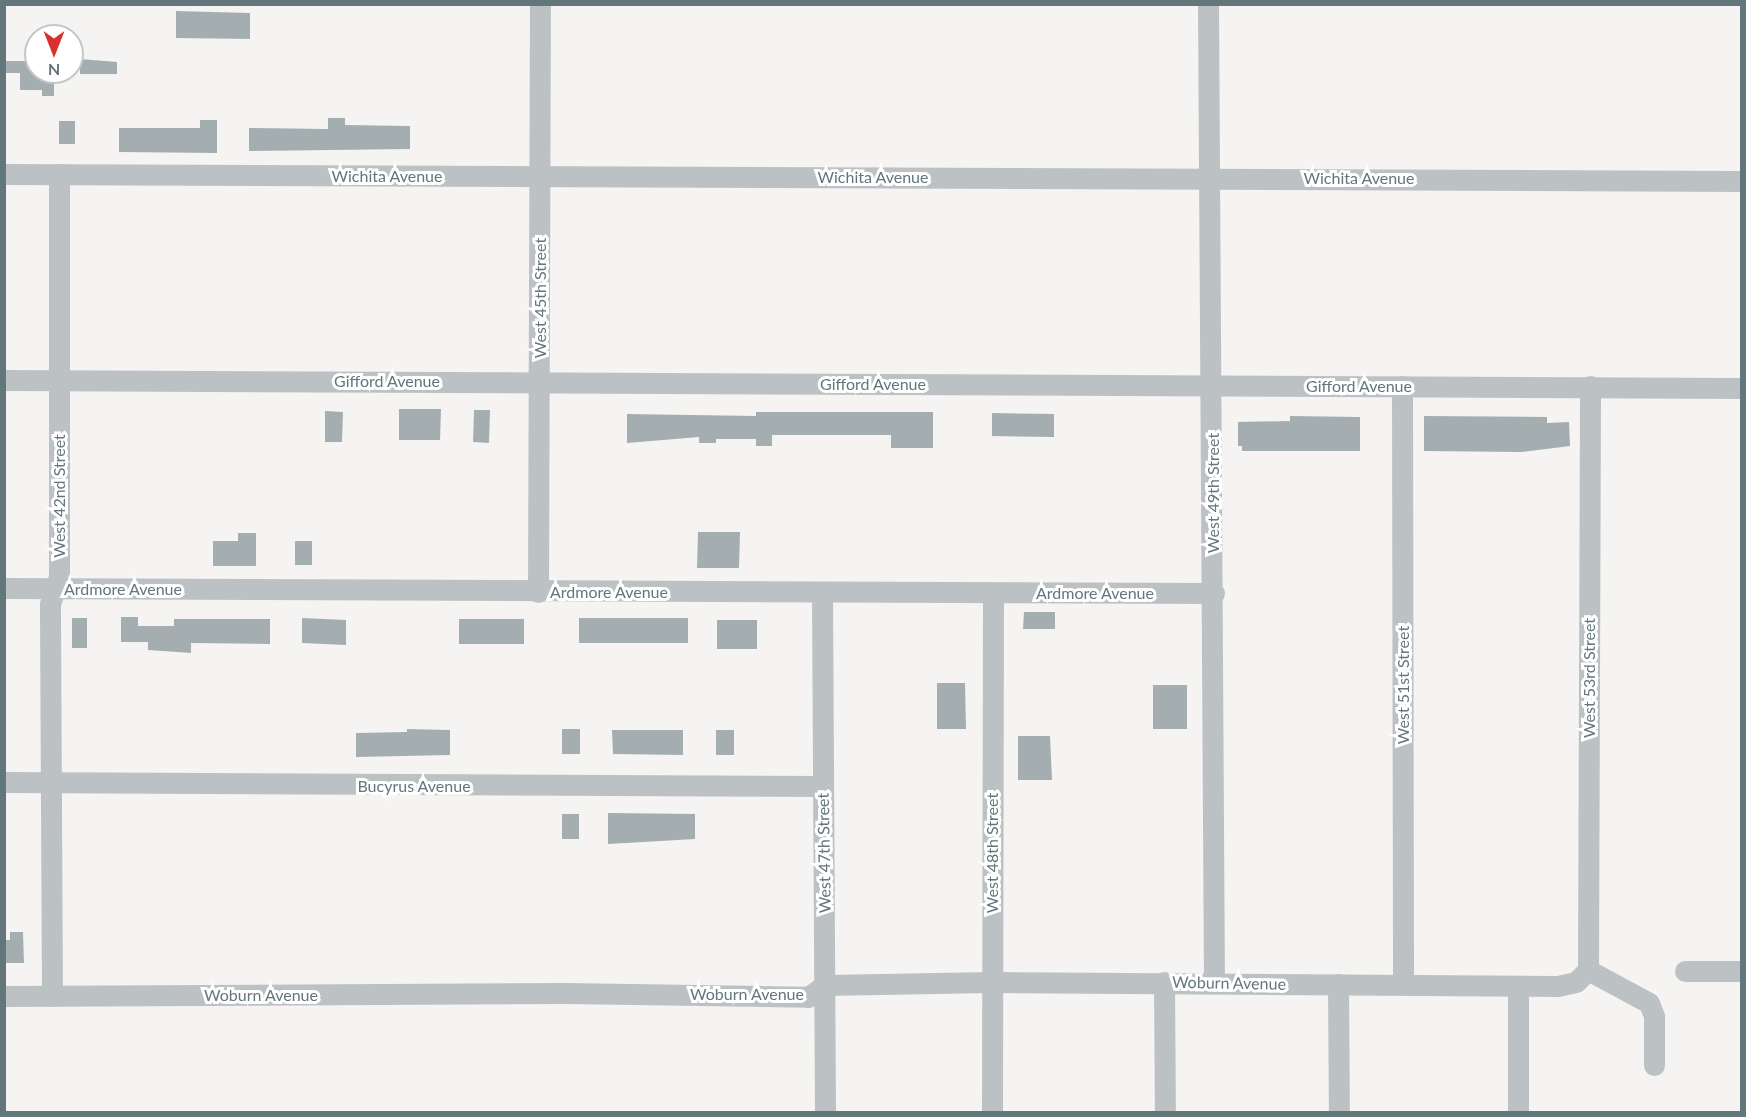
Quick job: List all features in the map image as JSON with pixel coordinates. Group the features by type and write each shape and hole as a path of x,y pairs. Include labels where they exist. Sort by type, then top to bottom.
{"street":[{"name":"West 45th Street","path":"538,592 540,4"},
{"name":"West 49th Street","path":"1208,4 1214,592 1214,982"},
{"name":"Wichita Avenue","path":"4,174 1208,177 1742,181"},
{"name":"West 42nd Street","path":"52,996 50,604 59,577 59,174"},
{"name":"Gifford Avenue","path":"4,380 1742,388"},
{"name":"West 51st Street","path":"1402,386 1403,984"},
{"name":"West 53rd Street","path":"1588,970 1590,386"},
{"name":"Ardmore Avenue","path":"4,588 822,593 1214,592"},
{"name":"West 47th Street","path":"822,593 825,1113"},
{"name":"West 48th Street","path":"992,1113 993,593"},
{"name":"Bucyrus Avenue","path":"4,782 823,786"},
{"name":"Woburn Avenue","path":"4,996 565,993 808,997 825,985 991,982 1518,986 1576,982 1588,970"},
{"path":"1588,970 1649,1003 1654,1016 1654,1065"},
{"path":"1685,971 1742,971"},
{"path":"1164,982 1165,1113"},
{"path":"1338,984 1339,1113"},
{"path":"1518,986 1518,1113"}],"building":[{"path":"176,11 250,13 250,39 176,38"},
{"path":"84,59 117,62 117,74 84,74"},
{"path":"4,61 24,61 24,84 54,84 54,96 42,96 42,90 20,90 20,73 4,73"},
{"path":"328,118 345,118 345,125 410,126 410,149 249,151 249,128 328,129"},
{"path":"200,120 217,120 217,153 119,152 119,128 200,128"},
{"path":"59,121 75,121 75,144 59,144"},
{"path":"399,409 441,409 440,440 399,440"},
{"path":"474,410 490,410 489,443 473,442"},
{"path":"325,411 343,412 342,442 325,442"},
{"path":"756,412 933,412 933,448 891,448 891,435 772,435 772,446 756,446 756,439 716,439 716,443 699,443 699,437 627,443 627,414 756,416"},
{"path":"992,413 1054,414 1054,437 992,436"},
{"path":"1290,416 1360,417 1360,451 1242,451 1242,446 1238,446 1238,422 1290,421"},
{"path":"1424,416 1547,417 1547,423 1569,422 1570,446 1521,452 1424,451"},
{"path":"698,532 740,532 739,568 697,568"},
{"path":"238,533 256,533 256,566 213,566 213,541 238,541"},
{"path":"295,541 312,541 312,565 295,565"},
{"path":"1024,612 1055,612 1055,629 1023,629"},
{"path":"121,617 138,617 138,626 174,626 174,619 270,619 270,644 191,643 191,653 148,650 148,642 121,642"},
{"path":"72,618 87,618 87,648 72,648"},
{"path":"302,618 346,620 346,645 302,643"},
{"path":"579,618 688,618 688,643 579,643"},
{"path":"459,619 524,619 524,644 459,644"},
{"path":"717,620 757,620 757,649 717,649"},
{"path":"937,683 965,683 966,729 937,729"},
{"path":"1153,685 1187,685 1187,729 1153,729"},
{"path":"407,729 450,730 450,755 356,757 356,733 407,732"},
{"path":"562,729 580,729 580,754 562,754"},
{"path":"612,730 683,730 683,755 613,754"},
{"path":"716,730 734,730 734,755 716,755"},
{"path":"1018,736 1050,736 1052,780 1018,780"},
{"path":"608,813 695,814 695,839 608,844"},
{"path":"562,814 579,814 579,839 562,839"},
{"path":"10,932 23,932 24,963 4,963 4,940 10,940"}]}
